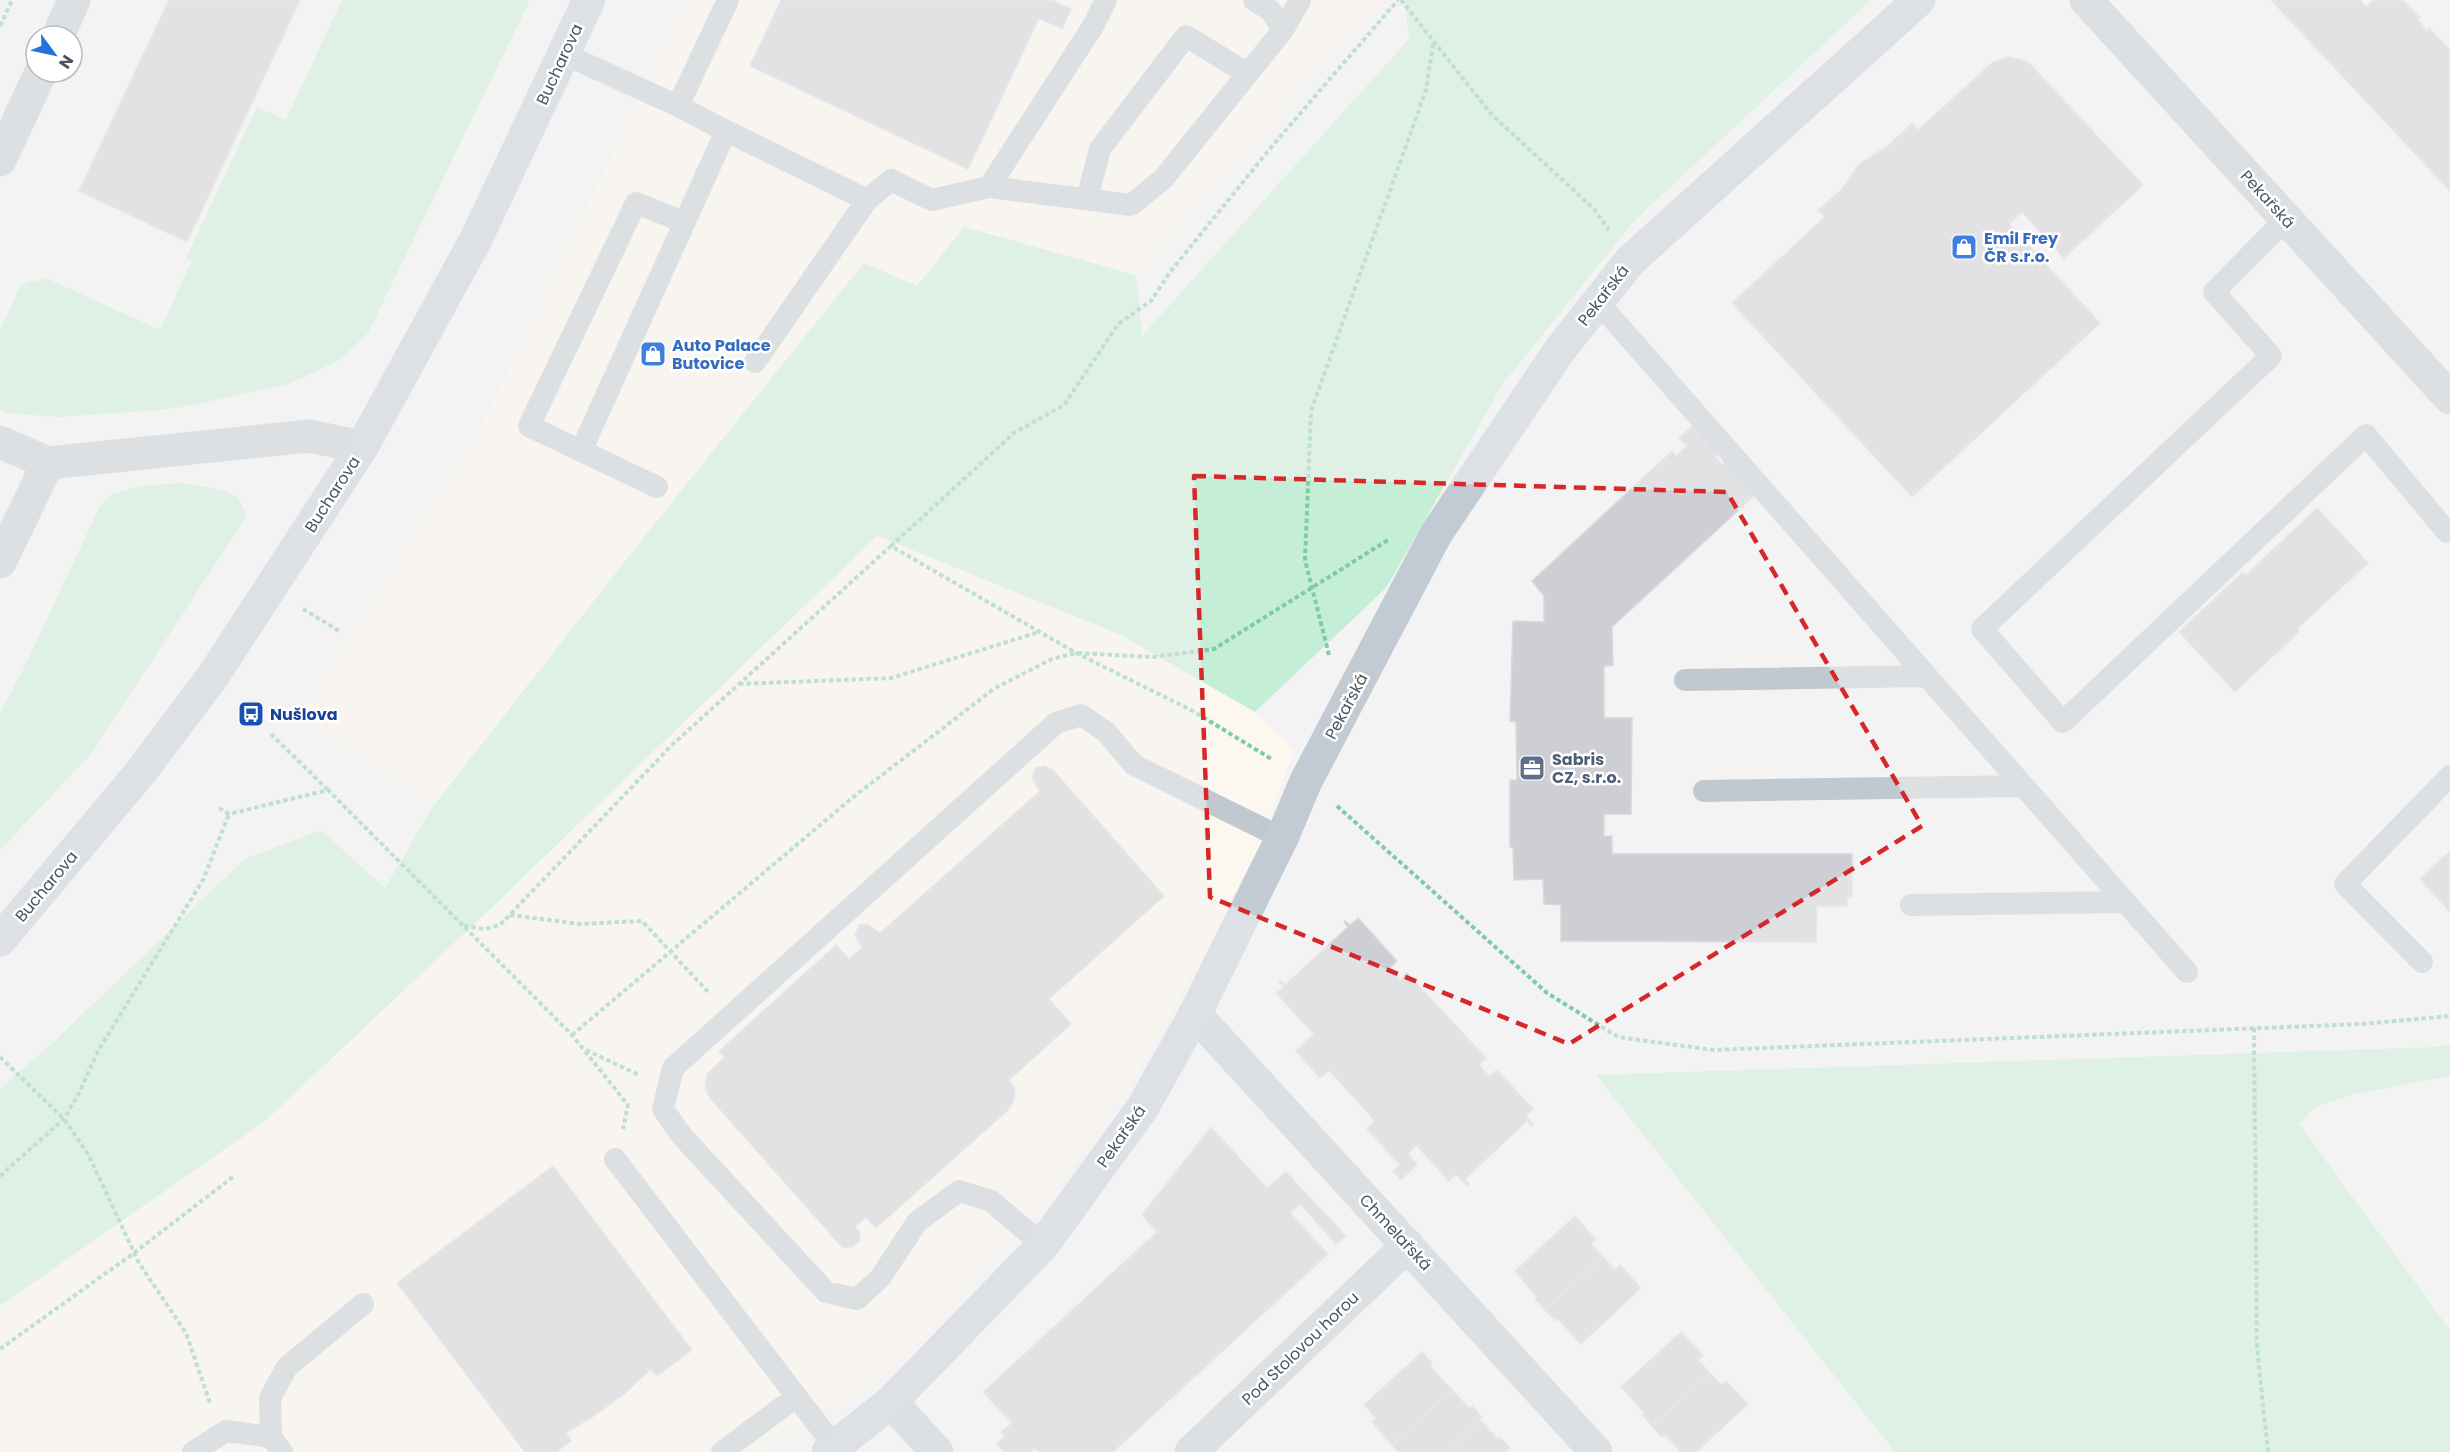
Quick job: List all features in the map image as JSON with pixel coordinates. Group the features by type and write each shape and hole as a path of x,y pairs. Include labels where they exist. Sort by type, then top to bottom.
{"street":[{"path":"63,24 74,0"},
{"name":"Bucharova","path":"0,940 133,782 213,676 362,447 475,241 590,0"},
{"name":"Pekařská","path":"832,1450 891,1402 1043,1245 1143,1107 1195,1014 1282,838 1306,781 1436,534 1559,351 1630,261 1919,0"},
{"name":"Pekařská","path":"2086,0 2450,398"},
{"path":"0,160 35,84"},
{"path":"0,442 48,463 309,436 362,447"},
{"path":"0,562 48,463"},
{"name":"Chmelařská","path":"1195,1014 1596,1452"},
{"name":"Pod Stolovou horou","path":"1191,1452 1408,1245"},
{"path":"891,1402 938,1452"}],"lane":[{"path":"678,106 728,0"},
{"path":"989,187 1094,26 1106,0"},
{"path":"1254,0 1271,11 1283,30"},
{"path":"755,362 867,200 891,180 932,200 989,187 1131,205 1163,179 1283,30 1300,0"},
{"path":"1087,199 1100,149 1186,36 1248,74"},
{"path":"564,54 678,106 867,200"},
{"path":"581,451 726,130"},
{"path":"657,487 529,426 636,202 684,222"},
{"path":"2286,219 2214,292 2271,356 1982,629 2063,722 2366,435 2447,532 2450,530"},
{"path":"1597,301 2187,972"},
{"path":"1685,680 1927,676"},
{"path":"1043,1245 991,1201 959,1191 917,1222 880,1278 857,1299 826,1292 682,1136 663,1109 673,1068 1056,723 1081,715 1106,732 1134,765 1282,838"},
{"path":"2422,962 2345,884 2450,776"},
{"path":"1704,791 2024,786"},
{"path":"1911,905 2126,902"},
{"path":"615,1159 796,1397 832,1450"},
{"path":"193,1452 226,1431 277,1444 270,1398 287,1366 363,1304"},
{"path":"722,1452 796,1397"}],"path":[{"path":"0,26 12,0"},
{"path":"464,926 484,928 500,925 672,745 1014,434 1064,405 1118,324 1151,301 1170,272 1274,145 1400,0 1492,115 1594,209 1630,261"},
{"path":"1343,711 1305,560 1311,411 1426,90 1433,44"},
{"path":"891,546 1076,653 1193,711 1306,781 1547,993 1618,1037 1713,1050 2362,1024 2450,1016"},
{"path":"300,607 341,632"},
{"path":"740,684 891,678 1040,632"},
{"path":"271,734 585,1049 628,1105 615,1159"},
{"path":"219,808 229,814 328,790"},
{"path":"0,1176 64,1119 98,1051 203,880 229,814"},
{"path":"510,915 580,924 642,921 731,1016"},
{"path":"2254,1028 2257,1348 2268,1452"},
{"path":"585,1049 668,1089"},
{"path":"0,1057 64,1119 88,1155 134,1253 186,1333 211,1406 226,1431"},
{"path":"0,1349 134,1253 234,1176"}],"highlighted area":[{"path":"1194,476 1727,492 1922,826 1569,1044 1210,897"}],"shaded area":[{"name":"Auto Palace Butovice","path":"687,0 1383,0 1374,7 1136,275 964,227 917,286 863,263 434,805 301,716 480,429"},
{"path":"877,536 1119,634 1255,712 1294,750 1260,843 1210,943 1138,1071 1058,1186 935,1326 858,1398 828,1407 764,1452 0,1452 0,1306 264,1122 487,912"}],"green space":[{"path":"342,0 530,0 368,333 340,360 288,384 188,406 58,417 6,413 0,409 0,330 19,289 28,281 37,282 44,277 160,330 192,261 186,258 257,107 286,120"},
{"path":"1404,0 1871,0 1634,221 1502,385 1386,588 1255,712 1119,634 877,536 487,912 264,1122 0,1306 0,1089 49,1046 245,859 321,830 385,888 434,805 644,537 864,263 917,286 964,227 1136,275 1142,336 1409,39"},
{"path":"182,483 222,490 238,497 247,516 90,755 0,850 0,713 24,668 100,506 110,495 140,486"},
{"path":"2450,1044 2450,1076 2355,1094 2316,1106 2299,1124 2450,1330 2450,1452 1895,1452 1596,1075 2437,1047"}],"building":[{"path":"169,0 300,0 187,242 79,191"},
{"path":"781,0 1052,0 1071,9 1062,29 1039,18 968,169 750,66"},
{"path":"2271,0 2360,0 2366,7 2374,0 2403,0 2420,17 2417,19 2426,30 2429,28 2450,50 2450,191"},
{"path":"2009,57 2031,65 2143,185 2064,258 2022,212 2009,224 2100,323 1912,497 1732,303 1825,217 1818,210 1842,189 1859,164 1889,145 1912,123 1918,130 1993,62"},
{"path":"1692,426 1719,454 1715,457 1723,465 1726,461 1756,494 1612,627 1613,665 1604,666 1604,718 1632,718 1631,814 1604,814 1604,836 1612,836 1612,854 1852,854 1852,896 1847,897 1847,906 1817,906 1816,942 1561,941 1561,905 1544,904 1543,879 1514,880 1513,847 1510,847 1510,780 1517,780 1516,722 1510,721 1513,621 1544,622 1544,596 1532,581 1672,451 1676,456 1687,446 1679,438"},
{"path":"2317,508 2368,563 2297,629 2299,632 2235,692 2179,632 2243,572 2246,575"},
{"path":"1044,766 1052,769 1164,896 1049,999 1071,1024 1009,1080 1015,1089 1014,1100 1008,1110 876,1228 866,1217 855,1227 860,1233 859,1241 852,1247 845,1248 710,1098 705,1088 707,1074 724,1057 719,1051 836,945 849,959 862,948 855,935 859,925 867,924 880,933 1040,791 1032,778 1036,768"},
{"path":"2450,851 2450,912 2420,879"},
{"path":"1358,918 1397,961 1390,968 1400,980 1407,973 1486,1058 1479,1065 1489,1076 1497,1070 1533,1109 1526,1115 1533,1124 1532,1126 1527,1121 1465,1179 1469,1184 1467,1186 1456,1174 1449,1181 1416,1145 1408,1154 1417,1165 1401,1180 1393,1171 1400,1165 1367,1129 1375,1121 1329,1070 1320,1078 1296,1051 1314,1034 1276,993 1284,987 1279,982 1281,980 1285,985 1348,927 1345,921 1350,925"},
{"path":"1211,1127 1267,1188 1286,1172 1346,1236 1336,1244 1300,1204 1290,1213 1328,1254 1113,1452 1038,1452 1035,1448 1030,1452 1004,1452 997,1444 1005,1436 1001,1432 1012,1423 983,1392 1157,1232 1142,1215"},
{"path":"553,1166 692,1350 657,1376 651,1369 623,1395 566,1433 571,1441 556,1452 525,1452 397,1283"},
{"path":"1575,1216 1596,1240 1591,1244 1603,1257 1545,1310 1515,1271"},
{"path":"1603,1257 1615,1270 1620,1265 1641,1288 1581,1344 1558,1319 1556,1321 1545,1310"},
{"path":"1681,1332 1703,1355 1698,1360 1710,1373 1652,1426 1642,1414 1644,1412 1621,1387"},
{"path":"1422,1352 1432,1363 1430,1366 1452,1390 1392,1445 1372,1422 1376,1418 1364,1405"},
{"path":"1710,1373 1722,1385 1726,1381 1748,1404 1696,1452 1681,1452 1665,1434 1662,1437 1652,1426"},
{"path":"1452,1390 1470,1409 1472,1406 1482,1417 1445,1452 1398,1452 1392,1445"},
{"path":"1480,1420 1510,1448 1506,1452 1445,1452"}],"place":[{"name":"Emil Frey ČR s.r.o.","path":"1964,247"},
{"name":"Auto Palace Butovice","path":"653,354"},
{"name":"Nušlova","path":"251,714"},
{"name":"Sabris CZ, s.r.o.","path":"1532,768"}]}
